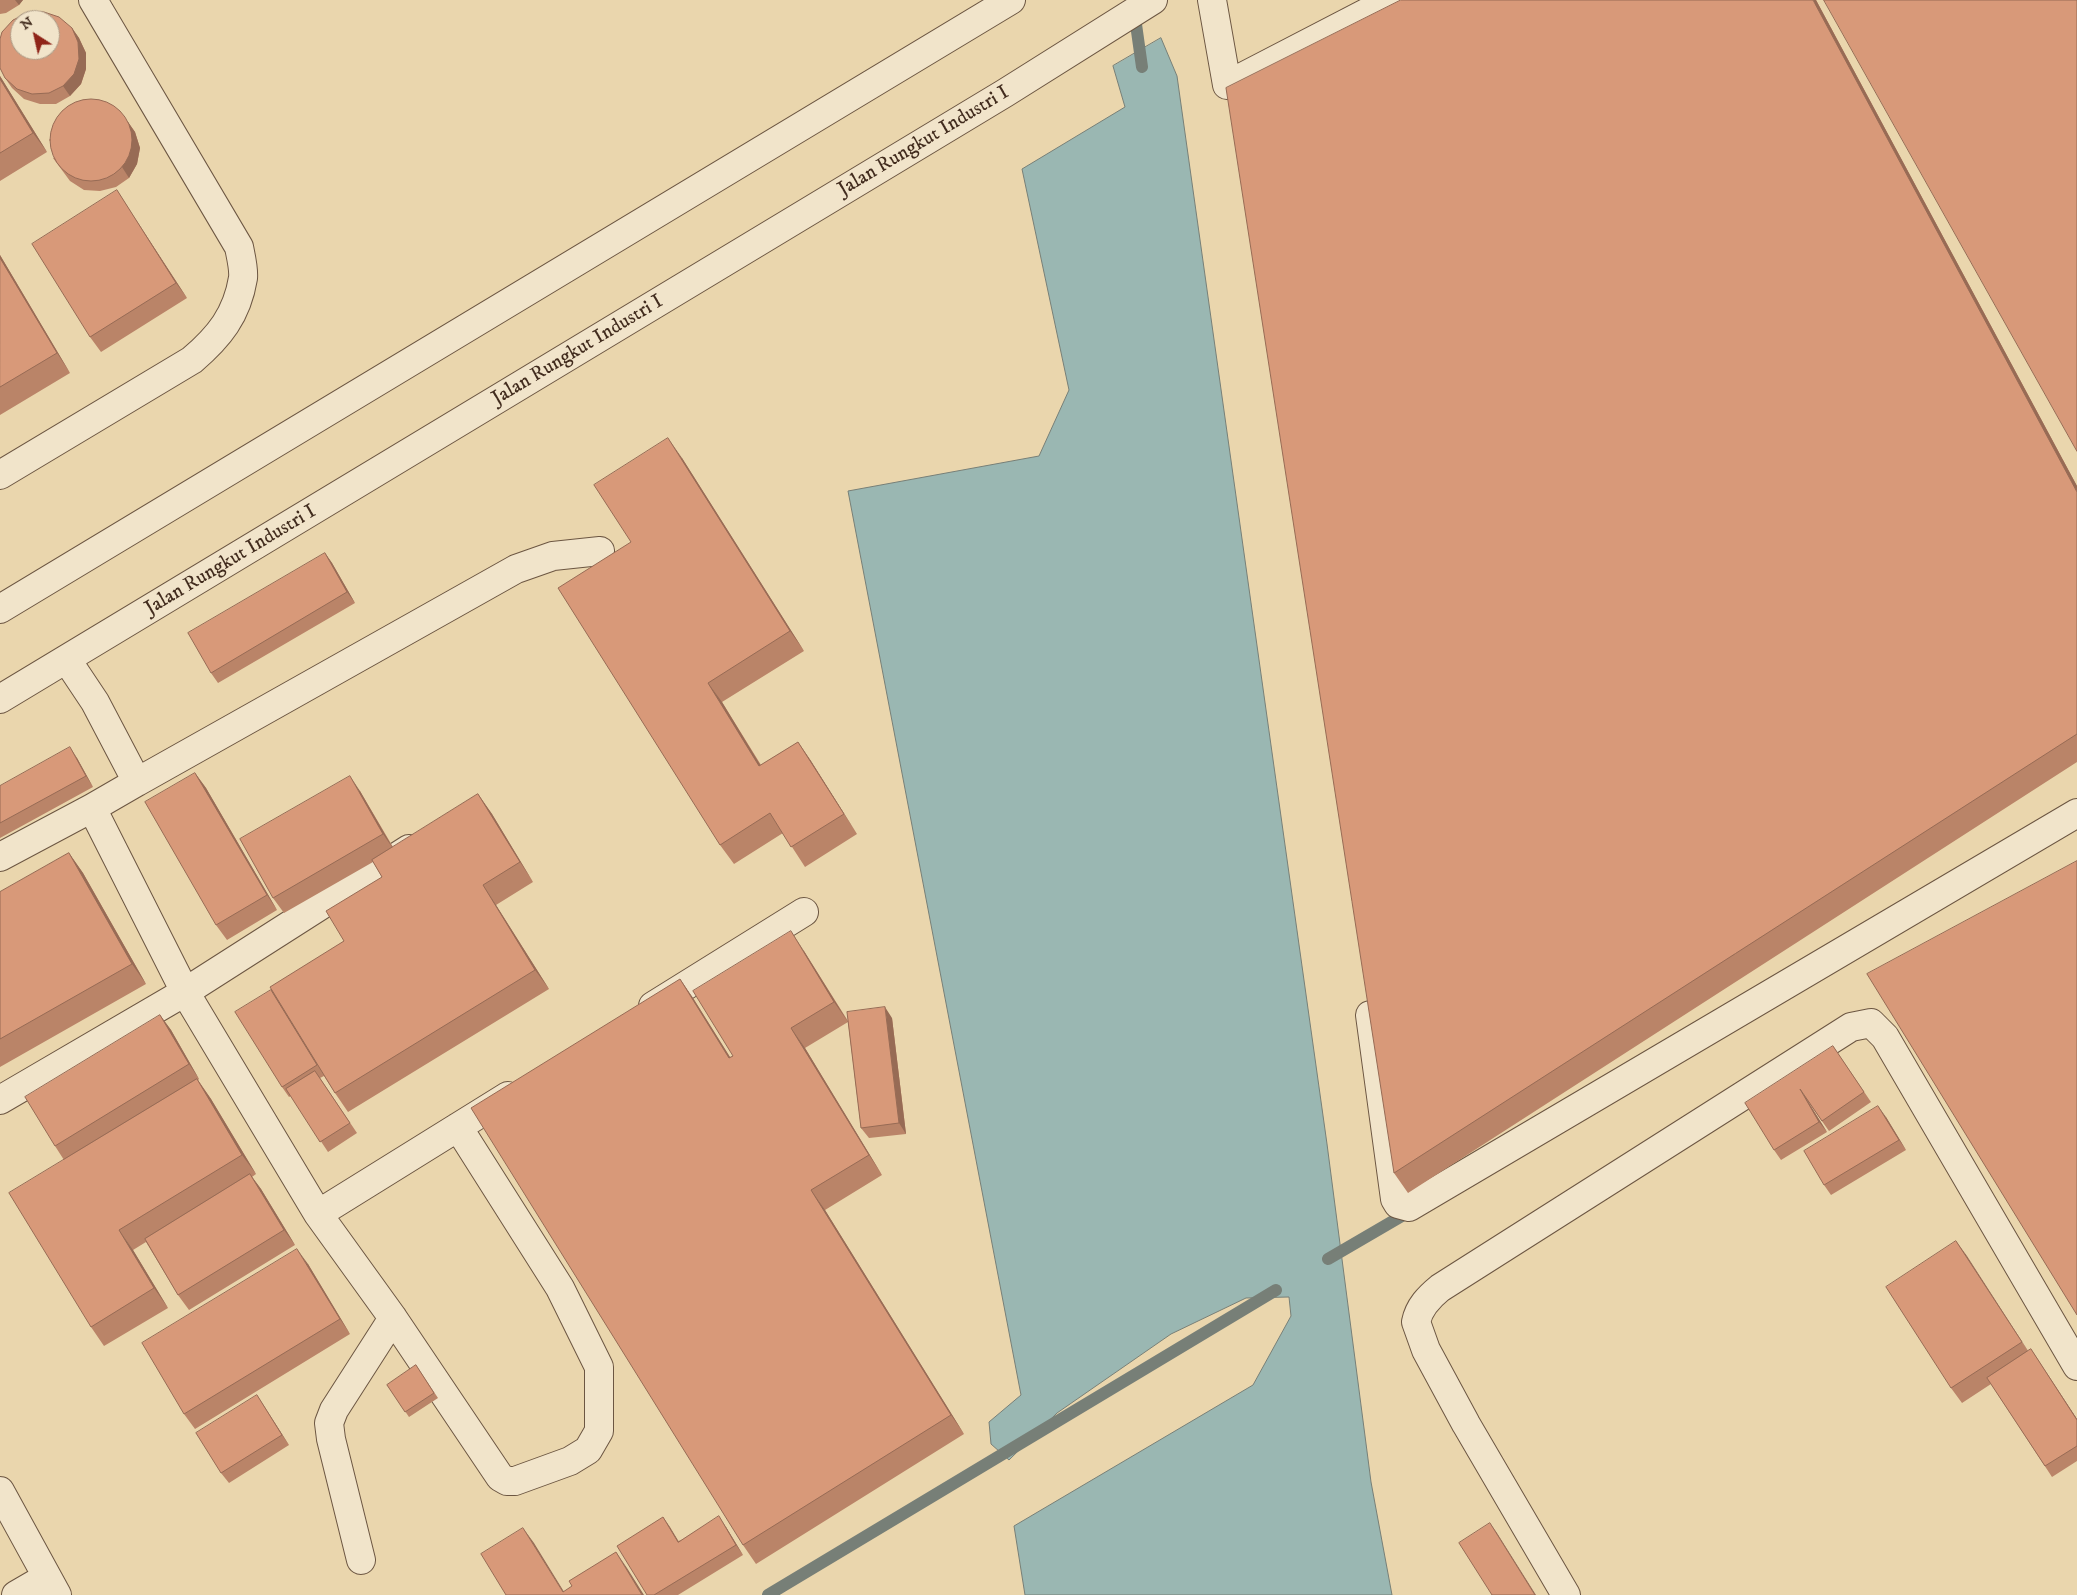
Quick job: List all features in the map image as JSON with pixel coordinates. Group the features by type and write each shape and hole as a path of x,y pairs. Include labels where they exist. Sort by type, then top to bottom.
{"street":[{"path":"0,475 192,360 215,341 232,316 243,277 240,247 94,0"},
{"name":"Jalan Rungkut Industri I","path":"0,699 68,660 1005,93 1153,0"},
{"path":"1212,0 1232,114"},
{"path":"1228,85 1391,0"},
{"path":"0,609 1000,6"},
{"path":"0,857 92,808 516,569 553,556 600,551"},
{"path":"68,660 95,702 137,782"},
{"path":"92,808 185,992 318,1214 393,1318 500,1477 507,1481 528,1477 570,1461 588,1450 599,1431 599,1367 560,1288 458,1127"},
{"path":"1368,993 1395,1198 1398,1204 1409,1207 2077,813"},
{"path":"0,1100 185,992 432,835"},
{"path":"636,1017 804,912"},
{"path":"1566,1595 1466,1424 1430,1357 1416,1322 1421,1310 1428,1298 1440,1288 1852,1027 1871,1024 1885,1037 2077,1366"},
{"path":"318,1214 526,1085"},
{"path":"360,1560 331,1439 330,1423 334,1410 393,1318"},
{"path":"0,1491 52,1586 16,1595"}],"water":[{"path":"1161,38 1177,76 1327,1144 1371,1482 1392,1595 1025,1595 1014,1526 1253,1385 1291,1316 1289,1297 1246,1298 1171,1334 1057,1413 1009,1460 991,1444 989,1422 1021,1395 848,491 1039,456 1069,390 1022,169 1125,107 1113,66"}],"building":[{"path":"1401,0 1813,0 2077,492 2077,734 1394,1173 1226,88"},
{"path":"1824,0 2077,0 2077,451"},
{"path":"60,18 72,28 78,42 79,59 74,74 63,86 49,93 32,94 17,89 5,78 0,68 0,39 2,32 10,23 10,60 60,60"},
{"path":"0,79 33,133 0,153"},
{"path":"91,99 107,102 120,111 129,124 132,140 129,156 120,169 107,178 91,181 75,178 62,169 53,156 50,140 53,124 62,111 75,102"},
{"path":"117,190 176,283 90,337 32,244"},
{"path":"0,258 57,353 0,387"},
{"path":"668,438 790,631 708,683 759,766 798,742 844,814 791,847 770,813 720,845 558,588 631,542 594,485"},
{"path":"325,553 347,592 211,673 188,633"},
{"path":"70,747 86,776 0,823 0,786"},
{"path":"195,773 267,895 216,925 145,802"},
{"path":"350,776 383,834 273,898 240,839"},
{"path":"478,794 520,862 483,885 535,970 335,1093 270,987 344,941 326,911 382,877 372,860"},
{"path":"69,853 132,964 0,1039 0,892"},
{"path":"2077,861 2077,1315 1867,974"},
{"path":"791,931 834,1002 791,1028 869,1155 811,1190 951,1415 743,1545 471,1108 680,979 729,1058 733,1056 693,991"},
{"path":"271,990 317,1065 282,1087 235,1012"},
{"path":"885,1007 899,1123 861,1128 847,1012"},
{"path":"160,1015 189,1064 55,1146 25,1097"},
{"path":"1833,1046 1864,1092 1822,1121 1800,1089 1819,1122 1774,1150 1745,1103"},
{"path":"315,1071 350,1123 320,1142 286,1089"},
{"path":"197,1079 242,1155 119,1230 154,1288 91,1327 9,1193"},
{"path":"1878,1106 1899,1140 1824,1185 1804,1151"},
{"path":"250,1174 284,1230 178,1295 145,1239"},
{"path":"1956,1241 2022,1342 1951,1388 1886,1287"},
{"path":"297,1249 340,1319 184,1414 142,1343"},
{"path":"2031,1349 2077,1420 2077,1446 2045,1466 1987,1378"},
{"path":"416,1365 434,1393 405,1412 387,1385"},
{"path":"257,1395 282,1435 221,1473 196,1433"},
{"path":"719,1516 736,1545 654,1595 647,1595 617,1546 663,1517 678,1542"},
{"path":"1490,1523 1535,1595 1492,1595 1459,1543"},
{"path":"523,1528 563,1592 572,1586 569,1581 616,1552 642,1595 506,1595 481,1554"}],"waterway":[{"path":"1134,10 1142,67"},
{"path":"1328,1259 1412,1210"},
{"path":"768,1595 1276,1290"}]}
